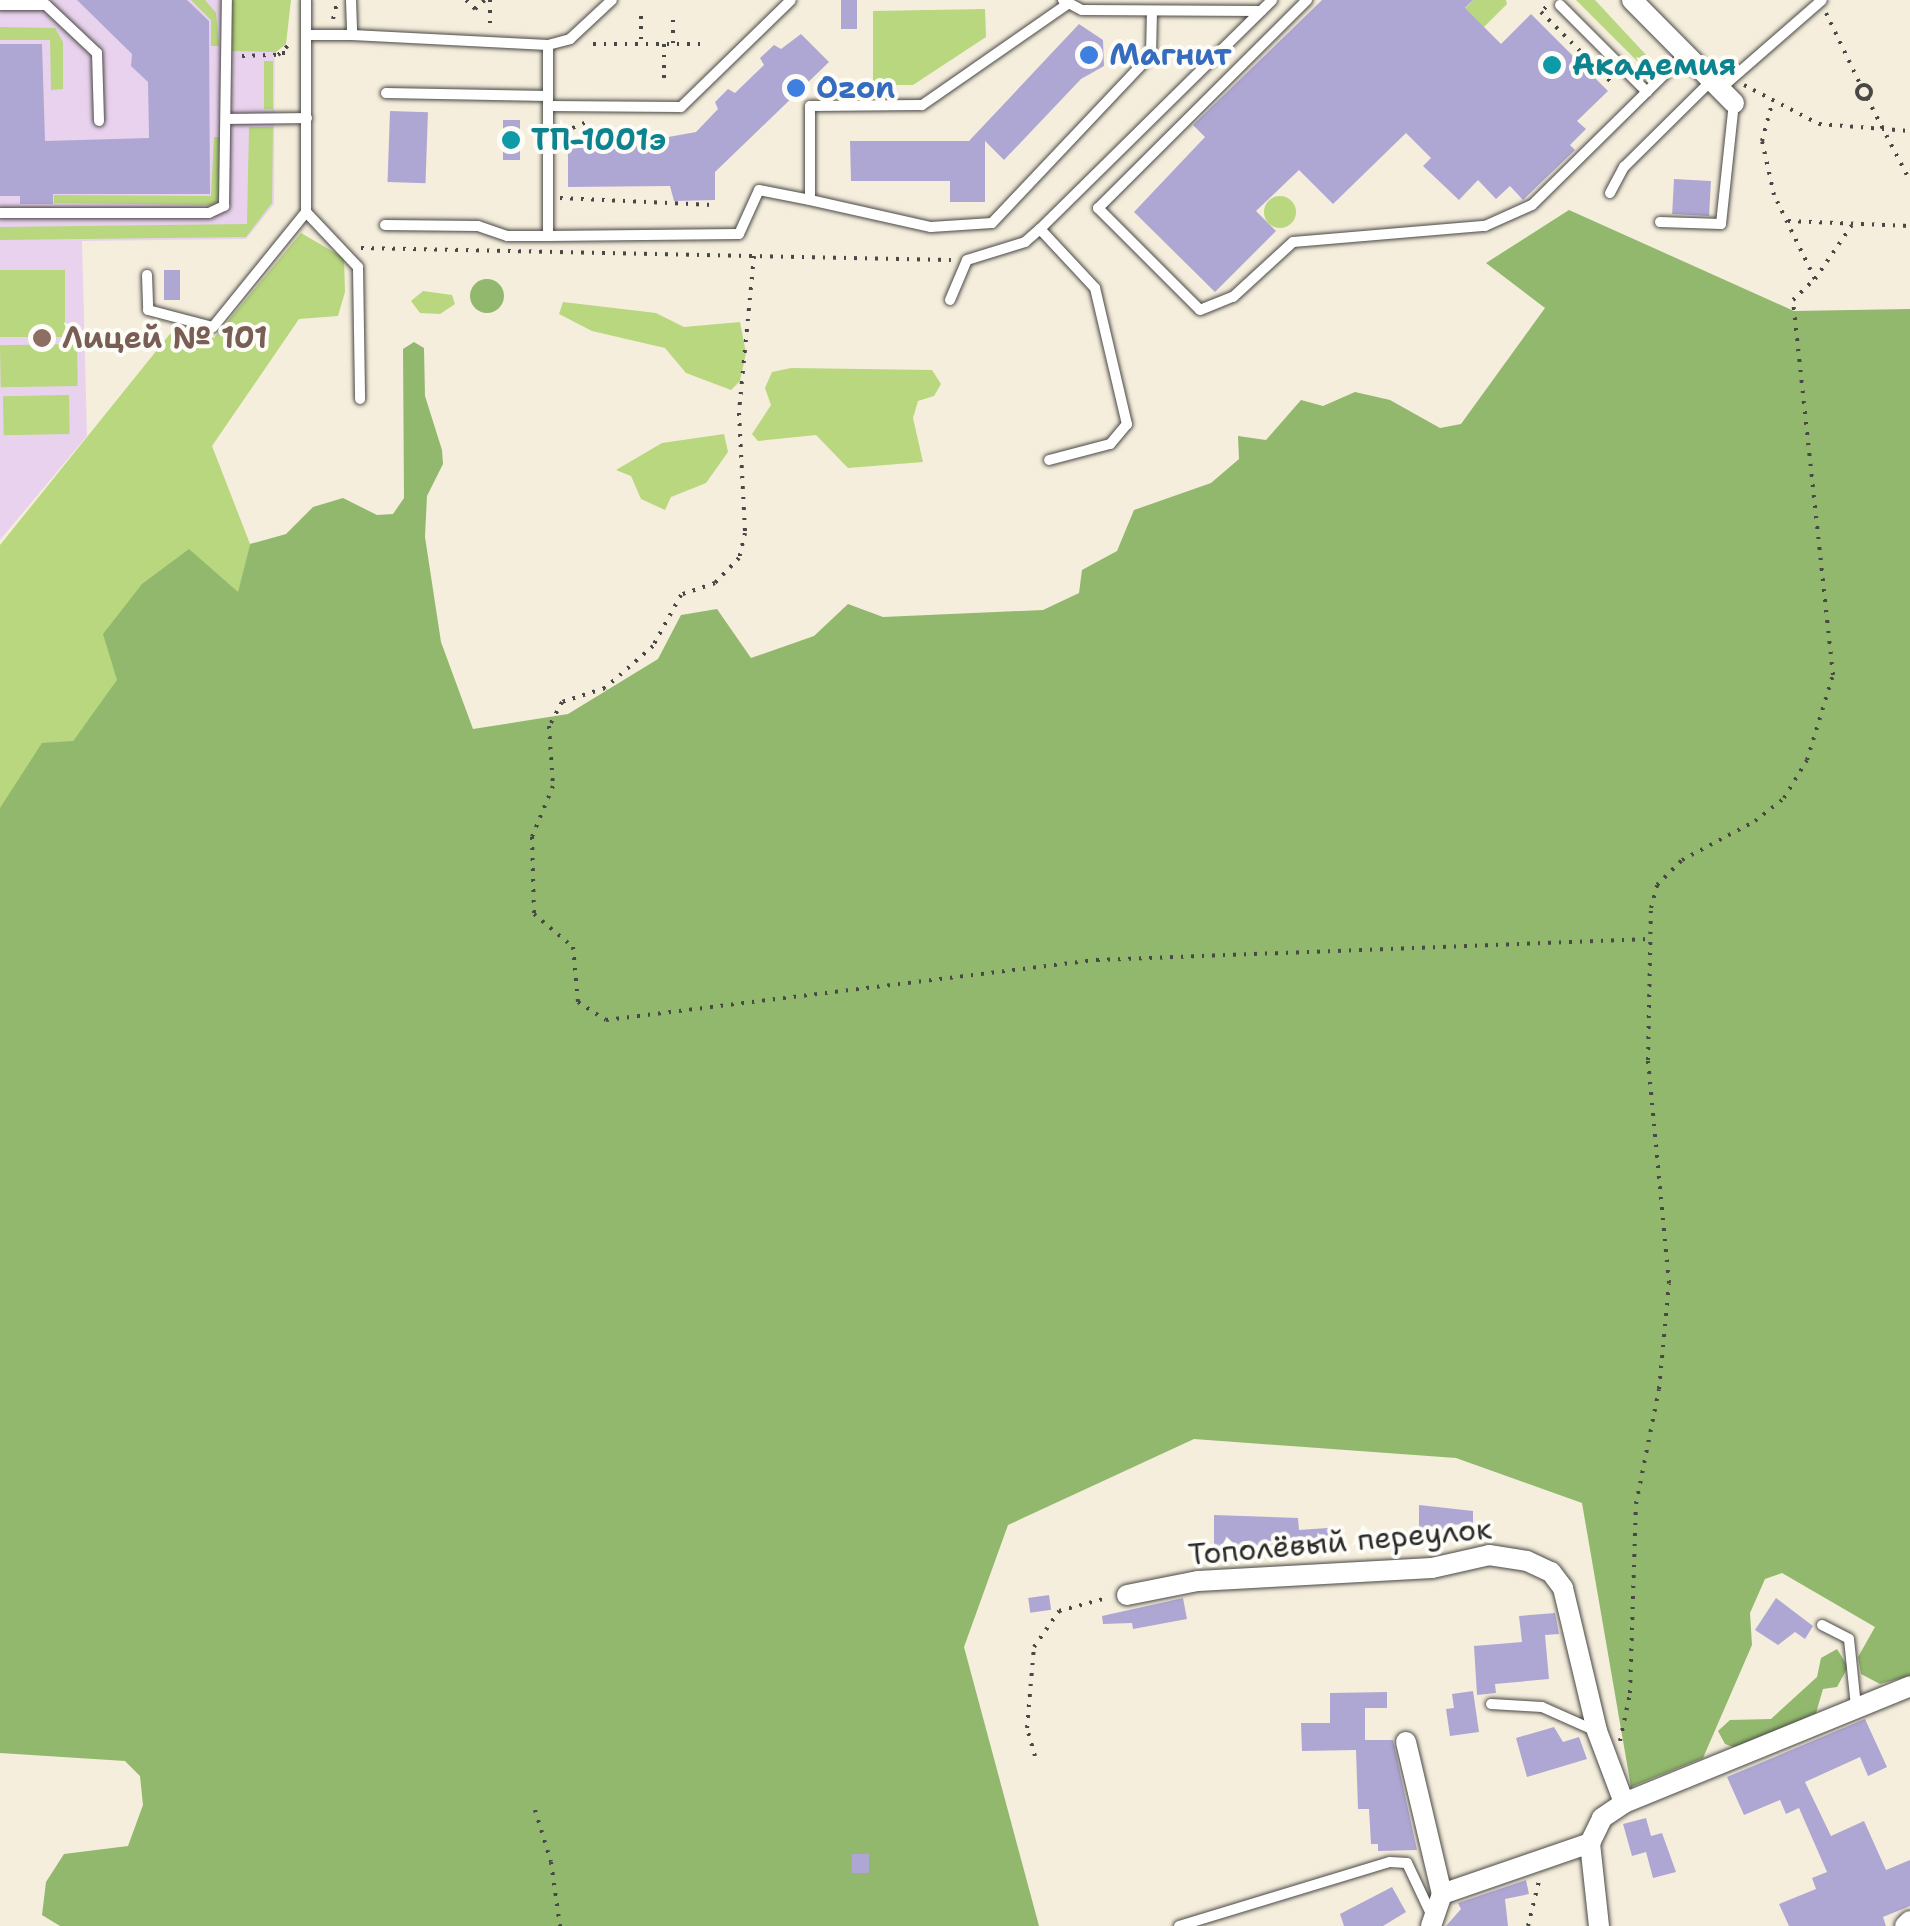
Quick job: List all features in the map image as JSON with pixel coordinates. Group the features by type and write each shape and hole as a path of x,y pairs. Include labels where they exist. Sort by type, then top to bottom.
{"street":[{"path":"1632,0 1725,88"},
{"name":"Тополёвый переулок","path":"1127,1595 1198,1580 1432,1568 1489,1555 1527,1561 1551,1572 1563,1588 1597,1731 1624,1803"},
{"path":"1598,1926 1590,1843 1602,1818 1624,1803 1910,1686"},
{"path":"1406,1742 1442,1894 1431,1922"},
{"path":"1442,1894 1590,1843"}],"lane":[{"path":"0,213 218,211 229,194 227,4 218,0"},
{"path":"147,275 148,310 213,327 306,212 306,0"},
{"path":"352,0 352,35"},
{"path":"306,35 548,45 570,39 612,0"},
{"path":"386,93 681,107 790,0"},
{"path":"950,300 967,260 1025,242 1272,0"},
{"path":"1307,0 1098,208 1200,310 1233,298 1293,242 1500,222 1532,205 1686,54"},
{"path":"1610,192 1624,167 1725,88 1821,1"},
{"path":"810,200 810,106 922,106 1066,2 1082,10 1261,11"},
{"path":"1557,2 1647,92"},
{"path":"0,6 46,5 97,53 98,121"},
{"path":"385,225 478,226 507,236 739,234 759,190 932,227 992,223 1151,55 1152,10"},
{"path":"548,45 548,236"},
{"path":"1660,222 1720,224 1725,88"},
{"path":"228,119 307,118"},
{"path":"306,212 346,248 361,289 360,399"},
{"path":"1040,229 1095,288 1127,424 1110,444 1049,460"},
{"path":"1822,1625 1849,1638 1856,1706"},
{"path":"1492,1704 1542,1706 1597,1731"},
{"path":"1179,1926 1390,1862 1407,1863 1431,1922"}],"path":[{"path":"466,0 475,9 487,0"},
{"path":"487,0 490,42"},
{"path":"1821,1 1861,86 1871,90 1867,98"},
{"path":"1557,2 1541,12 1613,84"},
{"path":"642,16 642,44"},
{"path":"672,44 673,18"},
{"path":"227,56 278,55 294,33"},
{"path":"593,44 703,44"},
{"path":"664,44 664,86"},
{"path":"1861,86 1858,95 1867,98 1910,181"},
{"path":"1725,88 1773,100 1819,124 1910,131"},
{"path":"1773,100 1762,141 1778,213 1788,221 1816,279"},
{"path":"558,140 572,125 605,122"},
{"path":"558,179 558,198 713,205"},
{"path":"1788,221 1910,226"},
{"path":"1614,1770 1630,1693 1636,1504 1659,1389 1670,1283 1648,1060 1650,940 1657,885 1682,860 1755,822 1784,798 1806,760 1832,675 1794,300 1816,279 1853,223"},
{"path":"346,248 967,260"},
{"path":"754,256 739,413 746,533 739,558 715,583 682,595 653,646 605,688 562,702 549,726 554,786 532,837 534,914 573,947 578,1002 606,1020 1097,960 1650,940"},
{"path":"1036,1756 1027,1697 1034,1647 1046,1621 1087,1601 1127,1595"},
{"path":"534,1810 551,1862 560,1926"},
{"path":"1528,1926 1551,1854"}],"shaded area":[{"name":"Лицей № 101","path":"0,0 275,0 274,204 246,239 82,241 87,436 0,540"}],"green space":[{"path":"191,0 205,0 216,13 219,46 211,46 211,20"},
{"path":"230,0 291,0 286,44 276,52 232,51"},
{"path":"1473,0 1506,0 1507,4 1484,27 1474,18 1451,24"},
{"path":"1576,0 1595,0 1648,57 1639,63"},
{"path":"985,9 986,37 913,85 873,85 873,11"},
{"path":"0,27 55,28 63,42 63,89 51,90 50,40 0,40"},
{"path":"264,61 273,61 273,109 264,109"},
{"path":"249,127 273,127 272,203 246,237 0,240 0,227 247,224"},
{"path":"214,137 221,137 220,198 213,205 54,203 54,195 211,196"},
{"path":"1280,196 1291,201 1296,212 1291,223 1280,228 1269,223 1264,212 1269,201"},
{"path":"1569,210 1794,311 1910,309 1910,1676 1880,1684 1861,1674 1858,1657 1875,1627 1782,1573 1765,1579 1750,1613 1752,1645 1703,1758 1631,1787 1582,1503 1456,1458 1194,1439 1008,1525 964,1647 1039,1926 60,1926 42,1915 46,1882 64,1854 128,1846 143,1805 140,1776 125,1761 0,1753 0,808 42,743 73,741 117,680 103,634 142,584 189,549 238,592 250,544 286,534 313,507 343,498 377,515 393,514 404,498 403,349 414,342 424,348 425,396 442,450 443,464 427,496 425,537 441,642 473,729 568,714 658,659 681,615 717,609 751,658 814,636 848,604 883,617 1043,610 1079,593 1082,570 1117,551 1134,510 1211,483 1239,459 1238,436 1266,440 1301,400 1323,406 1355,392 1390,400 1440,428 1461,424 1545,308 1486,263"},
{"path":"301,233 344,258 345,292 338,316 299,319 212,446 250,544 238,593 118,680 73,741 0,808 0,545 178,324 214,338"},
{"path":"0,270 65,270 65,337 0,337"},
{"path":"487,279 499,284 504,296 499,308 487,313 475,308 470,296 475,284"},
{"path":"423,291 452,295 455,304 440,314 420,313 411,301"},
{"path":"563,302 656,313 684,327 740,322 746,353 740,381 731,390 686,373 665,348 592,331 559,314"},
{"path":"77,344 78,386 1,387 0,345"},
{"path":"791,368 932,370 941,384 934,396 918,401 913,418 923,462 848,468 816,435 758,441 752,434 771,405 765,388 772,372"},
{"path":"69,395 70,434 4,435 3,396"},
{"path":"724,434 728,452 706,483 671,497 665,510 641,499 631,476 616,470 662,443"},
{"path":"1837,1649 1848,1667 1837,1687 1823,1689 1816,1713 1736,1748 1725,1744 1718,1731 1730,1720 1771,1719 1817,1677 1821,1658"}],"building":[{"path":"77,0 187,0 209,21 210,194 53,194 53,204 20,204 20,196 0,196 0,44 42,44 45,141 149,138 148,82 131,66 132,54"},
{"path":"841,0 857,0 857,29 841,29"},
{"path":"1322,0 1473,0 1465,8 1501,44 1531,14 1608,91 1577,121 1586,129 1570,145 1575,150 1523,200 1510,186 1496,199 1478,180 1459,200 1423,166 1431,158 1406,133 1333,204 1299,170 1256,211 1276,231 1215,292 1134,212 1205,137 1193,125"},
{"path":"1079,24 1103,40 1104,66 1081,79 1004,160 985,141 985,202 950,202 950,181 851,181 850,141 969,141"},
{"path":"801,34 829,62 715,172 715,200 674,201 670,186 568,187 568,145 585,145 596,133 646,141 696,132 718,109 715,102 728,89 735,93 764,65 760,58 774,45 781,49"},
{"path":"390,111 428,112 425,183 388,182"},
{"name":"ТП-1001э","path":"503,120 520,120 520,160 503,160"},
{"path":"1674,179 1711,181 1709,216 1672,214"},
{"path":"164,270 180,270 180,300 164,300"},
{"path":"1419,1505 1473,1511 1473,1533 1419,1529"},
{"path":"1214,1515 1298,1518 1299,1530 1342,1527 1342,1553 1214,1553"},
{"path":"1049,1595 1051,1610 1030,1613 1028,1598"},
{"path":"1183,1598 1187,1619 1133,1629 1132,1623 1103,1624 1102,1616"},
{"path":"1776,1598 1813,1626 1805,1639 1795,1632 1778,1645 1755,1630"},
{"path":"1555,1613 1559,1634 1545,1635 1549,1679 1495,1684 1496,1693 1477,1695 1474,1646 1522,1642 1519,1616"},
{"path":"1473,1691 1479,1732 1450,1736 1446,1709 1454,1708 1452,1694"},
{"path":"1387,1692 1387,1708 1365,1708 1365,1740 1393,1740 1417,1850 1378,1851 1378,1844 1371,1844 1369,1809 1358,1809 1356,1750 1302,1751 1301,1723 1330,1723 1330,1693"},
{"path":"1865,1719 1887,1767 1868,1776 1860,1757 1805,1782 1831,1836 1864,1821 1886,1870 1910,1860 1910,1906 1883,1917 1886,1926 1789,1926 1779,1904 1816,1889 1812,1878 1827,1872 1799,1808 1786,1814 1780,1800 1744,1815 1727,1777"},
{"path":"1554,1727 1563,1742 1579,1737 1587,1759 1527,1777 1516,1738"},
{"path":"1646,1818 1651,1836 1662,1833 1676,1872 1653,1878 1646,1852 1632,1856 1623,1824"},
{"path":"852,1854 869,1854 869,1873 852,1873"},
{"path":"1526,1880 1529,1894 1505,1899 1508,1926 1446,1926 1461,1909 1458,1903"},
{"path":"1392,1887 1406,1912 1383,1926 1344,1926 1340,1914"}],"place":[{"name":"Магнит","path":"1089,55"},
{"name":"Академия","path":"1552,65"},
{"name":"Ozon","path":"796,88"},
{"name":"ТП-1001э","path":"511,140"},
{"name":"Лицей № 101","path":"42,338"}]}
